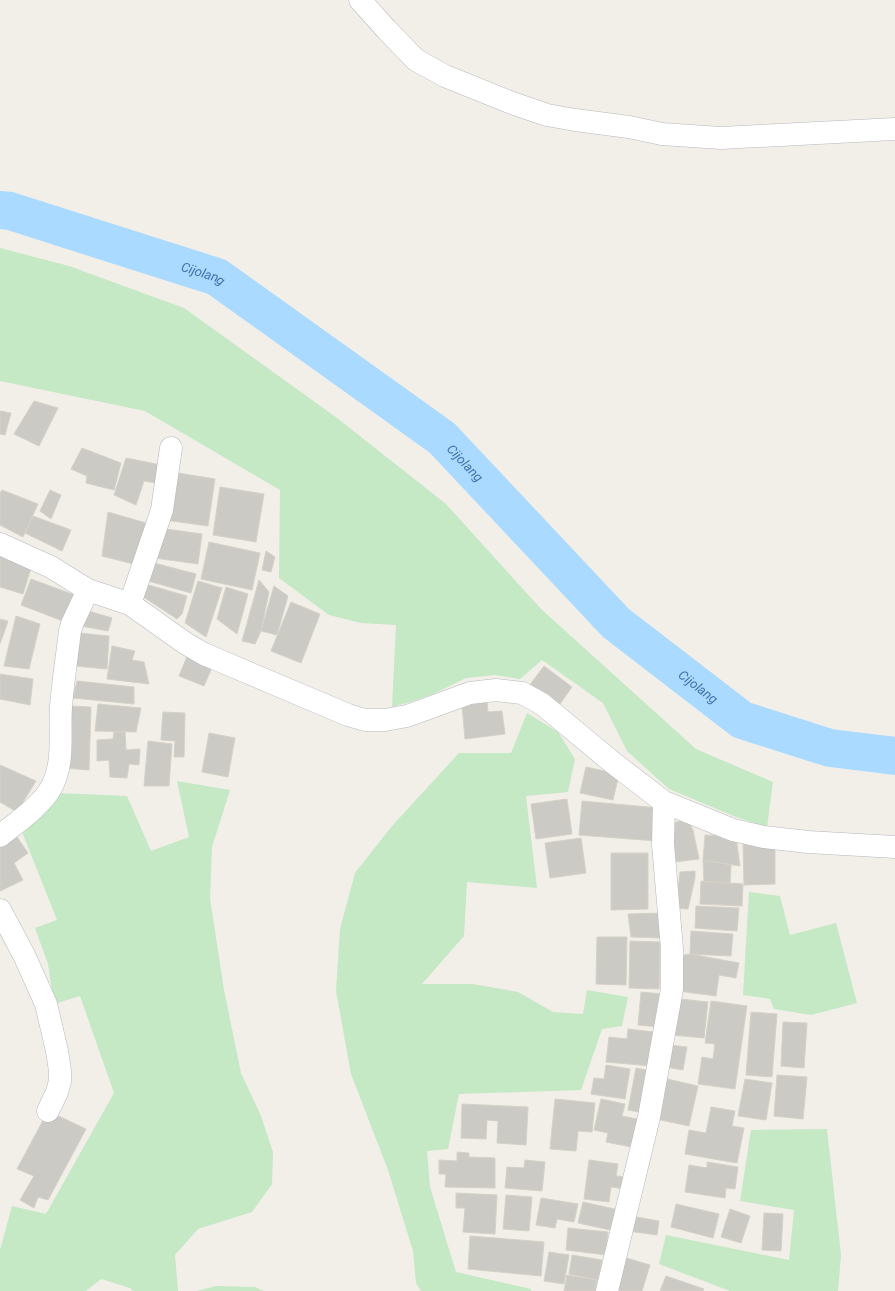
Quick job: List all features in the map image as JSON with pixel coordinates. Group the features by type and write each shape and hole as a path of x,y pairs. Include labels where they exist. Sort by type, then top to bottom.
{"street":[{"path":"360,0 386,30 416,60 445,76 512,103 547,115 630,127 662,134 721,138 895,129"},
{"path":"130,604 162,510 171,448"},
{"path":"0,544 51,567 88,590 130,604 185,643 204,654 341,712 365,720 385,720 407,716 470,693 496,690 522,694 542,704 612,762 664,802 733,830 764,837 808,842 895,847"},
{"path":"0,836 39,802 50,789 56,776 61,750 61,708 70,631 88,590"},
{"path":"607,1291 649,1117 672,989 672,949 663,844 664,802"},
{"path":"0,910 24,955 46,1004 60,1071 60,1081 57,1092 48,1111"}],"green space":[{"path":"0,248 69,266 184,308 337,418 446,504 541,609 696,749 773,782 767,827 736,817 669,789 627,751 603,703 542,660 520,679 495,675 466,678 433,694 392,707 396,625 361,623 329,615 279,578 280,490 145,411 0,381"},
{"path":"527,713 558,732 575,759 568,792 526,796 537,888 467,882 464,936 422,984 473,984 518,992 553,1012 583,1014 587,990 628,997 622,1026 602,1029 581,1090 459,1094 448,1149 427,1151 430,1187 456,1272 531,1289 531,1291 421,1291 416,1283 413,1251 388,1170 351,1074 336,991 340,929 355,873 392,826 459,753 511,753"},
{"path":"177,781 230,790 212,847 210,898 224,990 241,1073 261,1116 273,1152 272,1184 252,1212 198,1229 175,1255 178,1291 133,1291 130,1288 101,1279 86,1291 0,1291 0,1250 12,1206 46,1214 114,1093 80,996 54,1004 48,964 35,928 57,920 22,832 58,793 127,796 151,851 189,837"},
{"path":"749,892 780,896 790,935 836,923 857,1003 811,1015 774,1009 770,999 743,995"},
{"path":"827,1129 841,1255 838,1291 730,1291 659,1264 666,1235 789,1260 794,1210 740,1201 751,1130"},
{"path":"216,1286 255,1287 264,1291 196,1291"}],"building":[{"path":"34,401 58,408 39,446 14,434"},
{"path":"0,411 11,413 5,435 0,434"},
{"path":"82,448 121,463 114,490 86,483 87,476 71,469"},
{"path":"126,458 161,465 156,483 144,481 136,505 114,495"},
{"path":"172,472 215,479 208,526 165,520"},
{"path":"220,487 264,494 256,542 213,535"},
{"path":"2,490 38,504 23,537 0,525 0,493"},
{"path":"50,490 61,495 51,519 40,511"},
{"path":"108,512 153,525 141,566 102,556"},
{"path":"33,516 71,530 62,551 25,533"},
{"path":"159,528 202,534 198,564 155,558"},
{"path":"209,542 260,553 252,590 201,579"},
{"path":"266,551 275,557 271,572 262,570"},
{"path":"0,555 32,565 23,594 0,587"},
{"path":"154,563 196,574 191,593 148,581"},
{"path":"31,579 80,597 68,623 21,605"},
{"path":"259,580 269,592 261,631 255,644 242,641"},
{"path":"198,581 222,588 206,637 185,623"},
{"path":"145,584 187,596 182,614 177,619 142,596"},
{"path":"274,586 288,596 277,635 261,631"},
{"path":"226,587 248,594 237,634 217,619"},
{"path":"291,602 320,614 301,663 271,651"},
{"path":"85,610 112,618 108,631 81,626"},
{"path":"16,616 40,624 29,669 4,666"},
{"path":"0,619 8,621 0,644"},
{"path":"79,633 109,636 107,669 75,666"},
{"path":"112,646 135,651 132,660 144,662 149,684 107,679"},
{"path":"188,654 213,665 204,686 179,676"},
{"path":"544,666 572,687 560,704 538,688 535,691 529,686"},
{"path":"0,674 33,679 30,705 0,699"},
{"path":"77,681 134,687 134,704 73,698"},
{"path":"487,702 488,712 502,711 505,734 465,739 462,705"},
{"path":"98,704 141,708 136,732 95,731"},
{"path":"69,706 91,707 89,770 64,768"},
{"path":"163,712 185,713 184,757 174,757 175,741 161,740"},
{"path":"114,732 125,732 126,750 140,749 139,765 129,764 127,778 110,777 109,760 97,761 97,740 113,739"},
{"path":"209,733 235,738 228,777 202,772"},
{"path":"148,741 172,744 169,786 144,786"},
{"path":"0,765 36,781 17,812 0,802"},
{"path":"586,767 619,774 613,800 580,793"},
{"path":"567,799 572,834 536,839 531,804"},
{"path":"582,801 659,808 656,841 579,835"},
{"path":"687,819 693,830 699,859 675,862 670,824"},
{"path":"15,834 28,853 14,863 23,880 0,891 0,845"},
{"path":"705,835 736,837 740,866 703,860"},
{"path":"581,838 586,873 550,878 545,843"},
{"path":"775,842 775,884 744,885 743,843"},
{"path":"611,853 648,853 648,909 611,910"},
{"path":"703,860 731,865 730,883 704,882"},
{"path":"695,871 695,878 688,909 676,908 680,872"},
{"path":"701,881 743,884 742,906 700,904"},
{"path":"696,906 739,908 737,931 695,928"},
{"path":"662,913 661,938 631,937 628,914"},
{"path":"691,931 733,934 731,956 690,954"},
{"path":"597,937 627,937 626,985 596,984"},
{"path":"630,941 660,942 659,989 629,988"},
{"path":"690,954 739,963 736,978 719,975 716,996 678,991 684,955"},
{"path":"641,992 662,994 659,1027 638,1025"},
{"path":"681,999 708,1002 704,1038 672,1035"},
{"path":"711,1001 747,1006 735,1089 698,1084 702,1057 713,1059 715,1044 705,1043"},
{"path":"751,1012 777,1014 772,1077 746,1075"},
{"path":"783,1022 807,1023 804,1068 781,1066"},
{"path":"628,1029 654,1032 651,1066 606,1062 609,1037 627,1039"},
{"path":"670,1045 687,1047 683,1070 666,1067"},
{"path":"606,1065 630,1069 625,1099 591,1094 594,1078 604,1079"},
{"path":"636,1068 652,1071 644,1113 628,1110"},
{"path":"777,1075 807,1077 803,1119 774,1116"},
{"path":"667,1079 698,1086 689,1126 656,1119"},
{"path":"745,1079 772,1083 766,1120 738,1116"},
{"path":"555,1099 595,1103 592,1132 578,1131 576,1151 550,1149"},
{"path":"601,1099 625,1104 622,1116 637,1119 631,1147 606,1142 608,1133 594,1130"},
{"path":"462,1104 528,1107 526,1145 497,1143 498,1121 487,1120 486,1139 461,1138"},
{"path":"711,1107 735,1111 732,1126 744,1128 737,1163 685,1154 689,1130 706,1133"},
{"path":"48,1111 86,1129 48,1200 38,1197 34,1208 20,1200 34,1176 17,1169"},
{"path":"457,1152 469,1153 469,1157 495,1158 495,1188 445,1187 446,1174 439,1174 439,1160 457,1161"},
{"path":"525,1160 545,1162 542,1191 505,1188 507,1167 524,1168"},
{"path":"589,1160 618,1164 616,1176 627,1177 625,1189 611,1187 609,1202 584,1199"},
{"path":"707,1162 738,1167 735,1189 726,1188 725,1198 685,1192 689,1165 707,1168"},
{"path":"456,1193 497,1195 495,1234 463,1232 465,1208 456,1208"},
{"path":"506,1195 532,1197 529,1231 503,1229"},
{"path":"541,1198 578,1204 574,1222 557,1219 555,1228 536,1225"},
{"path":"583,1202 619,1210 615,1231 578,1223"},
{"path":"676,1204 719,1214 713,1238 671,1227"},
{"path":"730,1209 750,1216 741,1243 721,1237"},
{"path":"764,1213 783,1214 781,1251 762,1250"},
{"path":"631,1216 659,1221 657,1235 628,1231"},
{"path":"568,1228 608,1232 606,1255 566,1250"},
{"path":"470,1236 544,1242 541,1276 468,1269"},
{"path":"549,1252 569,1255 564,1284 544,1281"},
{"path":"572,1255 602,1260 598,1280 569,1274"},
{"path":"620,1256 650,1265 642,1291 617,1291"},
{"path":"567,1275 597,1280 595,1291 564,1291"},
{"path":"666,1276 704,1289 703,1291 660,1291"}],"waterway":[{"name":"Cijolang","path":"0,210 10,211 217,277 442,438 616,623 742,720 830,748 895,756"}]}
